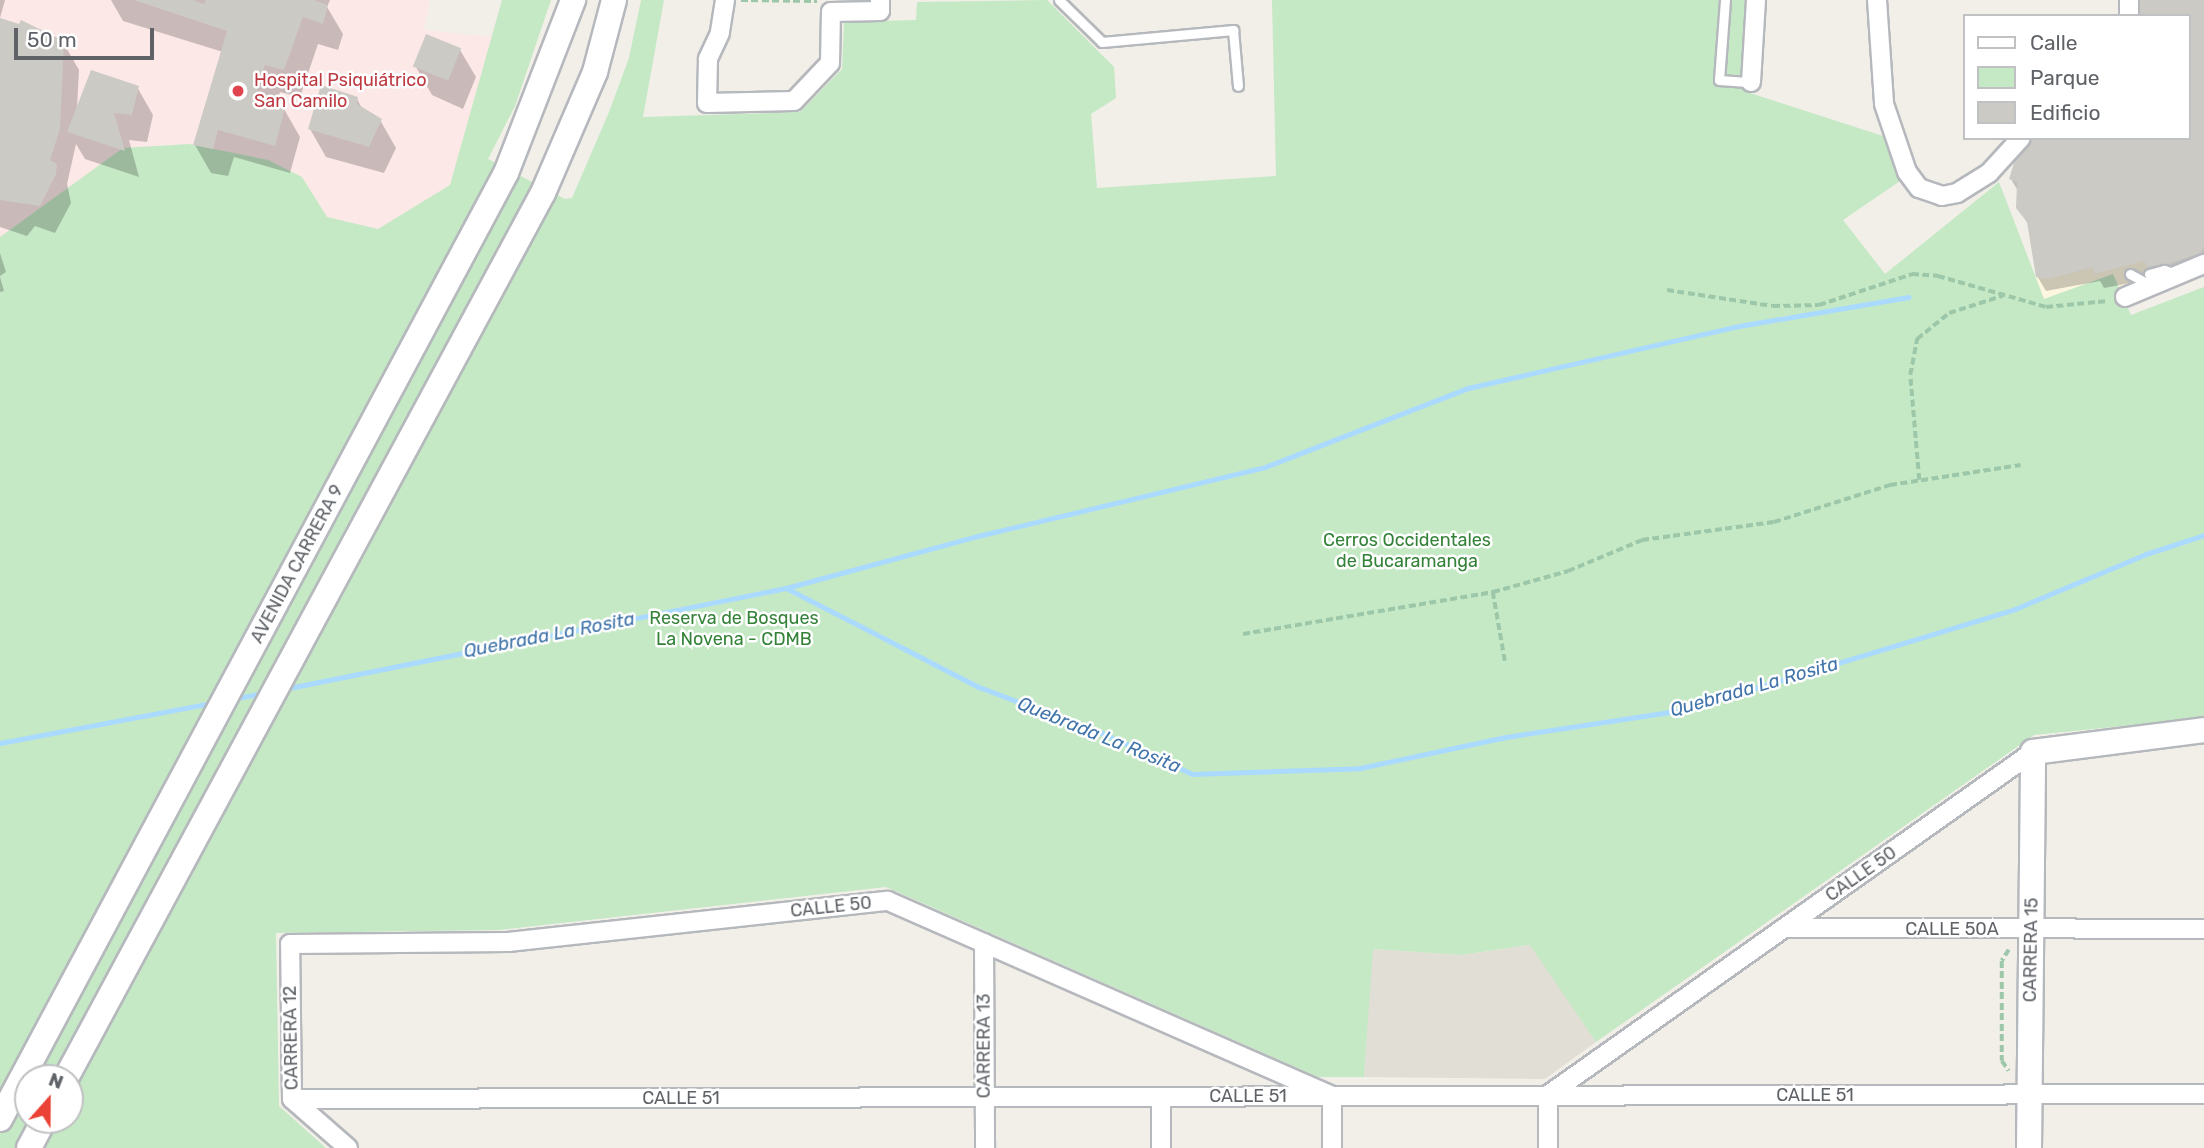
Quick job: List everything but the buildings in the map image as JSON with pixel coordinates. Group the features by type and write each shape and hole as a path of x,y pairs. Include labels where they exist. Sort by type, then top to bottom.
{"main road":[{"name":"AVENIDA CARRERA 9","path":"0,1119 506,173 573,0"},
{"path":"74,1064 543,193 595,72 614,0"},
{"name":"CALLE 50","path":"2033,752 2204,730"},
{"name":"CARRERA 15","path":"2029,1148 2033,752"}],"street":[{"path":"725,0 720,33 708,59 707,103 794,101 830,63 831,12 880,6"},
{"path":"1751,82 1756,0"},
{"path":"1877,0 1880,61 1890,124 1907,172 1930,195 1957,193 1976,182 2019,140"},
{"path":"2125,297 2151,280 2178,275 2204,264"},
{"name":"CALLE 50","path":"1548,1096 2033,752"},
{"name":"CALLE 50","path":"290,944 508,942 888,901 1332,1096"},
{"name":"CALLE 50A","path":"1784,928 2204,929"},
{"name":"CARRERA 13","path":"984,943 985,1148"},
{"name":"CARRERA 12","path":"290,944 292,1099 348,1148"},
{"name":"CALLE 51","path":"292,1099 2204,1094"},
{"path":"1332,1096 1332,1148"},
{"path":"1548,1096 1548,1148"},
{"path":"1161,1097 1161,1148"}],"lane":[{"path":"1059,0 1102,42 1233,30 1238,86"},
{"path":"1725,0 1719,80 1751,82"},
{"path":"2130,274 2151,280"}],"path":[{"path":"725,0 820,1 831,12"},
{"path":"1667,290 1773,306 1819,305 1912,274 1938,276 2046,307 2125,297"},
{"path":"1919,480 1910,375 1917,340 1949,313 2002,296"},
{"path":"1243,634 1493,592 1568,571 1642,540 1774,522 1919,480 2020,465"},
{"path":"1493,592 1505,661"}],"shaded area":[{"name":"Hospital Psiquiátrico San Camilo","path":"0,0 430,0 424,30 492,37 450,185 378,229 327,217 302,177 268,160 189,144 123,148 0,237"},
{"path":"2144,261 2148,269 2157,267 2163,275 2122,293 2113,274 2044,299 2036,277 2048,279 2093,267 2094,274"},
{"path":"1531,945 1596,1042 1545,1079 1364,1077 1372,949 1461,955"}],"green space":[{"name":"Cerros Occidentales de Bucaramanga","path":"502,0 551,0 515,106 488,159 565,199 572,198 609,112 629,58 641,0 664,0 643,117 800,112 842,69 844,22 916,20 917,2 1047,0 1114,67 1116,98 1091,114 1097,188 1276,176 1272,0 1749,0 1744,91 1883,136 1903,179 1843,220 1885,274 1999,182 2044,299 2113,274 2131,315 2204,287 2204,718 2034,735 1596,1042 1530,945 1461,955 1373,949 1364,1077 1318,1077 886,887 499,930 276,933 279,1106 326,1148 0,1148 0,237 123,148 189,144 268,160 302,177 327,217 378,229 450,185"}],"waterway":[{"path":"786,588 978,536 1265,467 1468,388 1739,326 1909,297"},
{"name":"Quebrada La Rosita","path":"284,689 786,588 979,687 1104,734 1192,774 1360,768 1506,737 1683,710 2015,609 2146,554 2204,535"},
{"name":"Quebrada La Rosita","path":"232,699 264,693"},
{"name":"Quebrada La Rosita","path":"0,743 212,703"}],"place":[{"name":"Hospital Psiquiátrico San Camilo","path":"238,91"}],"park label":[{"name":"Reserva de Bosques La Novena - CDMB","path":"734,629"}]}
